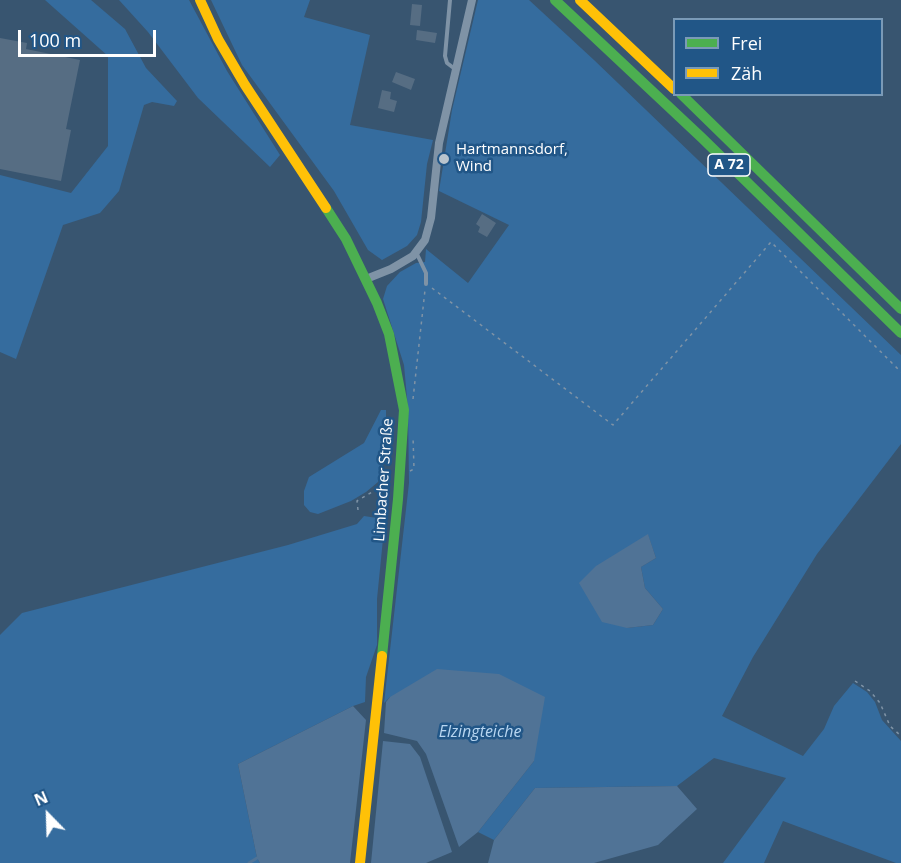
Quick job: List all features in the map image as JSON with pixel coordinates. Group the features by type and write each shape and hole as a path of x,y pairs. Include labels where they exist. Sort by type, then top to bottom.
{"main road":[{"name":"Limbacher Straße","path":"200,0 239,76 337,223 366,279 389,334 396,362 404,410 400,472 360,863"},
{"name":"A 72","path":"555,0 702,138 901,333"},
{"path":"580,0 673,87"},
{"name":"A 72","path":"683,96 901,309"}],"street":[{"path":"366,279 391,269 416,252 425,240 430,218 439,143 472,0"}],"lane":[{"path":"450,0 445,56 447,63 456,69"},
{"path":"416,252 426,273 426,284"}],"path":[{"path":"426,284 613,425 771,242 901,372"},
{"path":"412,400 426,284"},
{"path":"358,510 357,501 377,489 386,472 409,472 414,469 413,433"},
{"path":"855,681 870,691 880,703 890,726 901,736"}],"shaded area":[{"path":"45,0 91,0 125,29 146,68 177,101 174,106 152,102 144,105 119,191 100,213 63,225 16,359 0,352 0,175 71,193 108,146 108,56"},
{"path":"119,0 189,0 227,71 280,155 270,167 198,98 148,32"},
{"path":"211,0 310,0 304,17 370,35 350,125 433,140 427,164 421,222 417,235 407,246 382,260 368,250 334,191 242,65"},
{"path":"478,0 529,0 901,355 901,444 817,554 753,657 722,716 803,756 824,729 834,706 853,683 867,692 875,702 882,720 901,741 901,863 783,821 764,863 723,863 786,778 714,758 677,786 535,788 494,840 478,832 534,761 390,697 384,703 409,483 408,409 404,365 383,299 387,286 400,272 416,263 425,262 426,249 468,283 509,225 439,191 452,110","holes":["648,535 656,558 641,567 645,588 663,609 653,625 627,628"]},
{"path":"381,410 386,410 386,427 383,465 378,482 351,501 318,514 310,512 304,505 304,491 309,477 364,443"},
{"path":"364,516 377,518 384,529 377,599 377,645 366,677 365,702 238,764 257,858 260,863 0,863 0,635 22,613 288,545 357,524"}],"water":[{"path":"648,534 656,558 641,567 645,588 663,609 653,625 627,628 602,622 579,583 596,566"},
{"name":"Elzingteiche","path":"437,669 499,674 545,697 534,761 478,832 459,847 426,754 417,741 384,733 386,702 390,697"},
{"path":"353,706 366,720 350,863 260,863 257,858 238,764"},
{"name":"Elzingteiche","path":"383,741 410,744 420,757 452,852 426,863 371,863"},
{"path":"677,786 697,809 658,845 594,863 488,863 494,840 535,788"}],"building":[{"path":"412,4 422,5 420,26 410,25"},
{"path":"417,30 437,33 435,43 416,40"},
{"path":"0,38 27,43 26,49 80,60 66,129 71,130 61,181 0,169"},
{"path":"396,72 415,79 411,90 392,82"},
{"path":"382,90 391,92 390,99 397,101 394,112 378,108"},
{"path":"482,214 496,223 487,237 478,232 480,227 476,224"}],"waterway":[{"path":"249,863 257,858"}],"traffic: fast":[{"path":"555,0 702,138 901,333"},
{"path":"683,96 901,309"},
{"path":"326,208 346,239 377,303 389,334 404,410 398,499 382,656"}],"traffic: slow":[{"path":"200,0 218,39 245,85 326,208"},
{"path":"580,0 673,88"},
{"path":"360,863 382,656"}],"place":[{"name":"Hartmannsdorf, Wind","path":"444,159"}]}
